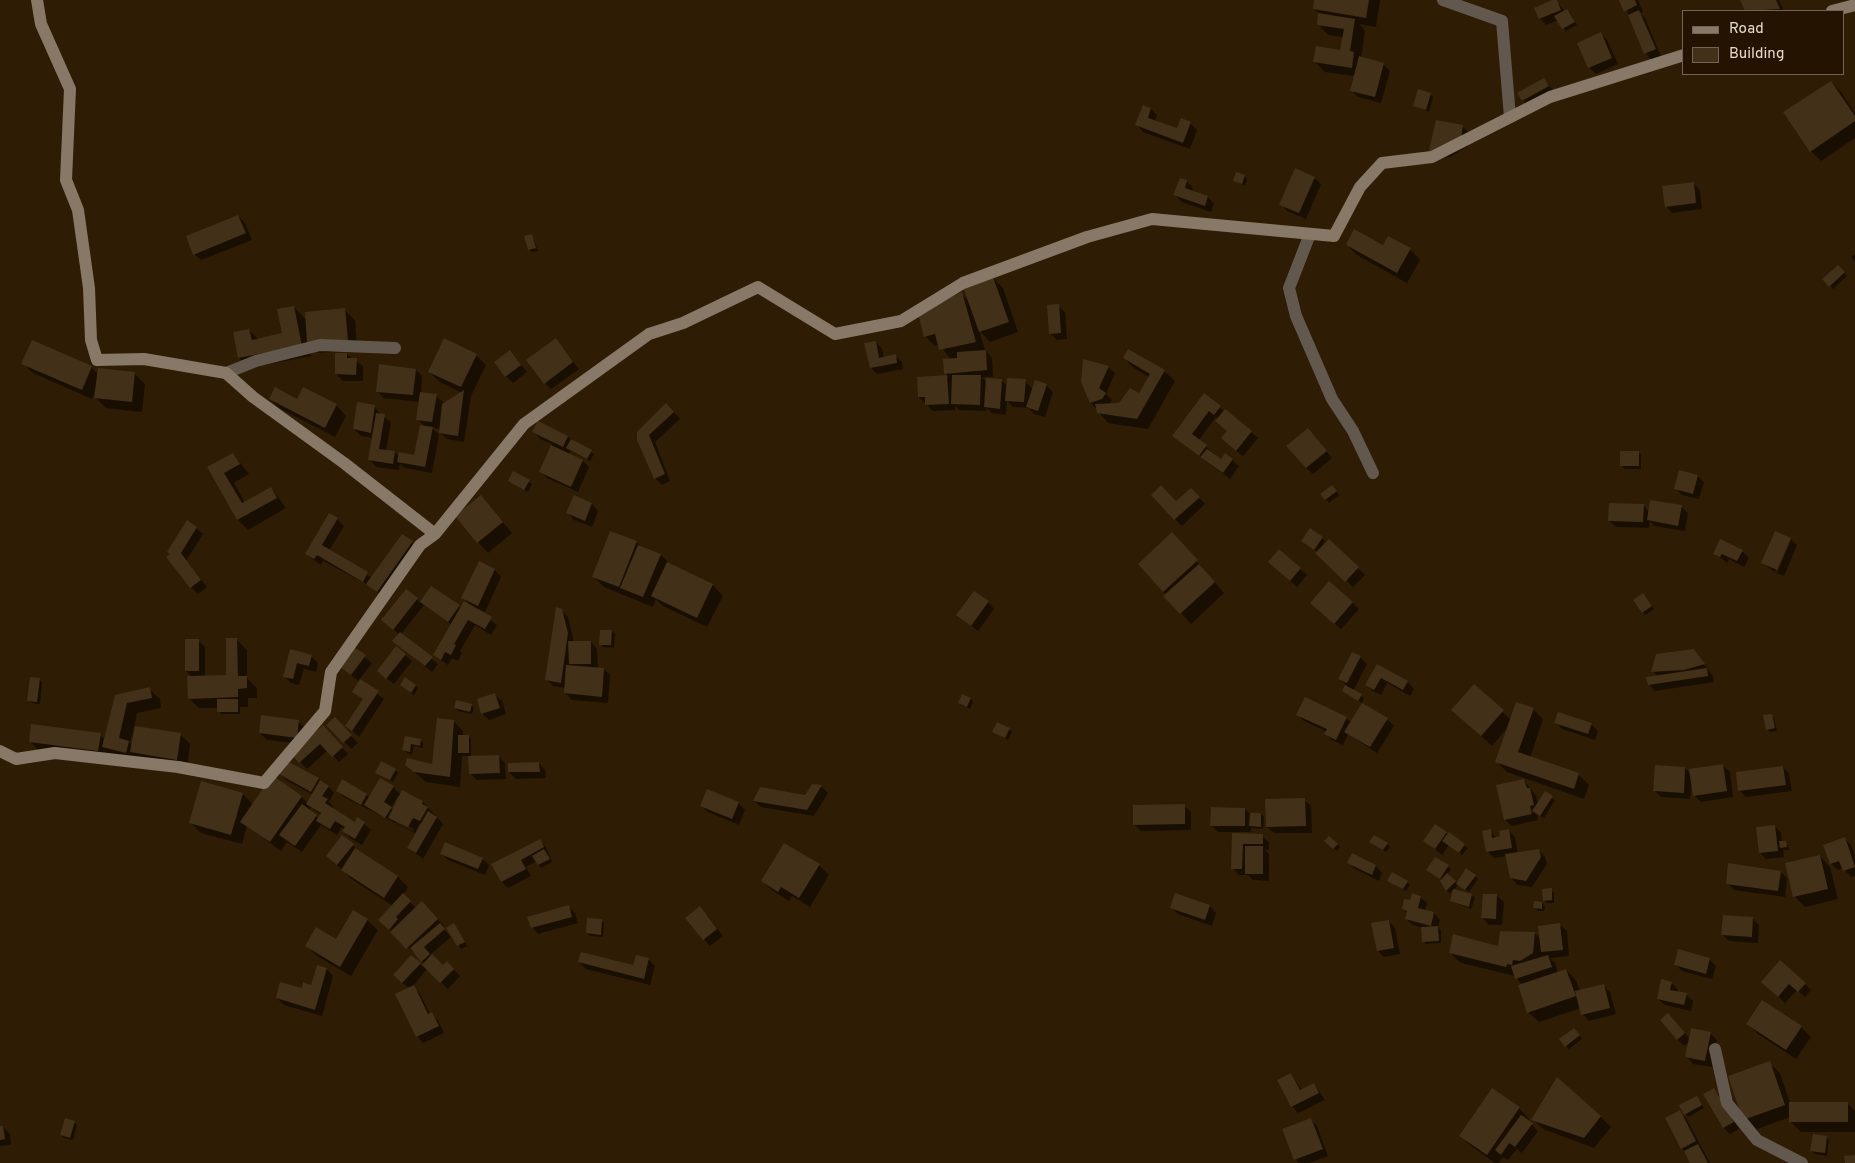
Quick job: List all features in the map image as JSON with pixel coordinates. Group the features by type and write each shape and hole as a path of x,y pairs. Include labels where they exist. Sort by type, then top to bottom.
{"street":[{"path":"37,0 41,24 70,88 66,180 78,210 88,288 91,340 97,360 144,359 226,373 256,361 320,345 395,348"},
{"path":"1443,0 1502,21 1510,117"},
{"path":"1836,10 1855,5"},
{"path":"0,751 16,759 55,753 178,767 264,783 325,711 331,672 420,545 435,534 524,424 649,334 683,323 758,287 835,334 901,321 962,283 1087,237 1152,219 1334,236 1360,187 1382,164 1432,157 1550,97 1682,56"},
{"path":"1310,234 1289,288 1296,316 1332,399 1354,431 1373,473"},
{"path":"226,373 253,397 344,462 435,534"},
{"path":"1715,1048 1726,1103 1757,1140 1802,1163"}],"building":[{"path":"1314,0 1369,0 1366,18 1313,9"},
{"path":"1552,0 1557,0 1561,10 1539,19 1534,8"},
{"path":"1619,0 1635,0 1637,5 1624,12"},
{"path":"1740,0 1776,0 1780,9 1762,10 1745,10"},
{"path":"1567,9 1575,22 1562,29 1554,16"},
{"path":"1639,10 1656,49 1644,54 1628,15"},
{"path":"1318,13 1355,19 1350,51 1354,52 1352,68 1313,62 1316,46 1340,50 1344,29 1317,25"},
{"path":"1601,32 1612,58 1588,68 1577,43"},
{"path":"1359,56 1384,63 1375,97 1350,91"},
{"path":"1544,78 1549,86 1522,101 1517,93"},
{"path":"1831,81 1855,116 1855,121 1810,152 1783,112"},
{"path":"1418,89 1431,93 1426,110 1413,106"},
{"path":"1143,105 1151,108 1148,118 1177,128 1181,118 1191,122 1183,143 1135,125"},
{"path":"1436,120 1463,125 1461,139 1428,154"},
{"path":"1295,168 1315,177 1299,213 1279,205"},
{"path":"1236,172 1245,175 1242,184 1233,181"},
{"path":"1180,178 1187,180 1185,188 1208,196 1205,206 1173,195"},
{"path":"1694,182 1696,203 1665,207 1662,186"},
{"path":"238,215 246,233 193,255 186,236"},
{"path":"1354,229 1383,245 1388,236 1411,248 1397,273 1346,245"},
{"path":"532,234 536,248 528,250 524,236"},
{"path":"1838,265 1845,272 1829,287 1822,279"},
{"path":"993,277 1009,322 979,332 963,287"},
{"path":"962,292 976,342 939,350 935,334 924,337 918,313"},
{"path":"1059,304 1061,333 1049,334 1047,305"},
{"path":"294,306 302,346 238,358 233,332 249,329 252,340 282,333 277,309"},
{"path":"345,308 348,340 307,343 305,312"},
{"path":"444,338 477,354 461,387 428,372"},
{"path":"556,338 573,362 544,384 526,360"},
{"path":"32,340 92,366 82,390 21,364"},
{"path":"876,341 879,358 896,354 897,363 870,368 864,343"},
{"path":"1128,349 1165,370 1137,419 1097,413 1095,404 1119,403 1130,388 1139,393 1150,374 1123,358"},
{"path":"510,350 521,365 505,377 494,362"},
{"path":"986,350 987,370 944,374 943,359 957,358 957,352"},
{"path":"335,353 347,353 347,358 357,358 356,375 335,374"},
{"path":"1083,359 1109,366 1099,388 1106,393 1102,399 1090,403 1081,382"},
{"path":"379,364 416,369 413,395 376,392"},
{"path":"98,368 135,372 132,402 94,398"},
{"path":"947,375 949,404 925,405 925,397 918,397 917,377"},
{"path":"952,375 981,375 980,405 951,404"},
{"path":"986,378 1002,379 1000,409 984,407"},
{"path":"1007,378 1026,379 1024,402 1005,401"},
{"path":"1035,380 1047,384 1038,411 1026,407"},
{"path":"275,387 297,399 303,387 337,404 325,428 269,399"},
{"path":"464,390 458,436 439,433 442,404"},
{"path":"420,392 437,394 432,422 416,420"},
{"path":"1204,393 1221,406 1214,415 1209,411 1192,434 1207,445 1199,456 1172,436"},
{"path":"357,402 375,405 371,433 353,429"},
{"path":"666,403 674,412 649,435 665,474 654,479 637,440 637,432"},
{"path":"1225,409 1252,431 1236,451 1221,438 1227,431 1215,421"},
{"path":"376,413 385,414 379,449 395,451 393,464 368,460"},
{"path":"538,421 568,436 563,447 532,432"},
{"path":"420,425 433,427 425,467 397,462 399,452 414,455"},
{"path":"1308,428 1327,451 1306,468 1286,446"},
{"path":"571,439 592,450 587,459 566,448"},
{"path":"551,445 583,460 571,487 539,472"},
{"path":"1207,449 1221,459 1225,453 1233,459 1223,473 1200,457"},
{"path":"1620,451 1639,451 1639,466 1620,466"},
{"path":"233,453 240,464 224,473 242,503 271,487 277,498 237,520 207,467"},
{"path":"1679,470 1698,475 1693,494 1674,489"},
{"path":"513,471 530,480 524,490 508,481"},
{"path":"1161,485 1176,501 1191,488 1200,497 1174,520 1151,495"},
{"path":"1332,485 1337,491 1325,500 1320,494"},
{"path":"481,495 503,522 477,543 455,516"},
{"path":"574,495 592,503 585,521 566,513"},
{"path":"1650,500 1682,505 1678,526 1647,520"},
{"path":"1609,503 1644,504 1643,522 1608,521"},
{"path":"329,513 338,518 322,545 368,572 363,582 317,555 314,559 305,554"},
{"path":"187,520 197,527 181,553 201,580 190,588 166,557 170,554 167,552"},
{"path":"1310,528 1323,537 1314,550 1301,541"},
{"path":"610,531 637,541 619,587 592,577"},
{"path":"1775,531 1791,538 1777,570 1761,563"},
{"path":"1172,532 1198,560 1163,592 1138,564"},
{"path":"402,534 413,541 377,592 366,584"},
{"path":"1329,539 1359,567 1345,582 1315,553"},
{"path":"1720,539 1743,550 1737,561 1722,554 1720,557 1713,554"},
{"path":"638,545 661,554 643,597 620,588"},
{"path":"1279,549 1301,568 1290,581 1268,562"},
{"path":"479,561 495,569 478,606 461,598"},
{"path":"667,562 713,584 697,618 651,596"},
{"path":"1199,564 1215,582 1180,614 1163,596"},
{"path":"1329,581 1353,602 1334,624 1310,603"},
{"path":"431,586 460,605 448,622 420,602"},
{"path":"406,589 418,598 393,630 381,620"},
{"path":"974,591 989,601 971,626 956,615"},
{"path":"1643,593 1652,606 1642,613 1633,600"},
{"path":"464,601 492,617 485,629 468,620 454,644 456,645 451,655 445,652 441,660 433,655"},
{"path":"556,607 562,609 568,633 561,683 545,680"},
{"path":"600,630 612,630 611,645 599,645"},
{"path":"400,632 433,657 425,666 392,641"},
{"path":"226,638 237,638 238,676 247,676 247,688 238,689 238,697 188,699 187,676 226,675"},
{"path":"185,639 199,639 199,671 185,671"},
{"path":"568,641 591,641 591,664 569,664"},
{"path":"396,646 406,654 386,679 377,671"},
{"path":"354,647 366,655 351,675 340,667"},
{"path":"290,649 312,655 309,666 297,663 293,679 283,677"},
{"path":"1694,649 1705,664 1684,670 1651,672 1656,654"},
{"path":"1352,652 1361,656 1347,683 1338,679"},
{"path":"1377,664 1408,681 1403,690 1381,678 1374,690 1365,685"},
{"path":"566,665 604,668 602,697 564,693"},
{"path":"1707,668 1708,676 1648,685 1646,677"},
{"path":"30,677 40,678 37,702 27,701"},
{"path":"405,677 416,685 411,693 400,685"},
{"path":"360,679 379,691 352,731 345,726 363,699 352,692"},
{"path":"1474,684 1504,710 1481,736 1451,710"},
{"path":"1345,685 1362,694 1358,701 1342,691"},
{"path":"150,687 152,698 127,703 119,738 129,741 126,753 102,747 115,695"},
{"path":"495,693 500,708 481,714 477,699"},
{"path":"962,694 971,698 967,707 958,703"},
{"path":"1305,697 1347,717 1336,740 1324,734 1327,729 1296,715"},
{"path":"217,699 238,699 238,712 217,712"},
{"path":"456,700 472,704 470,712 454,708"},
{"path":"1516,702 1534,708 1518,752 1579,773 1574,789 1495,762"},
{"path":"1362,703 1388,718 1370,747 1344,732"},
{"path":"1558,712 1592,723 1588,734 1554,723"},
{"path":"1772,714 1775,728 1766,730 1763,715"},
{"path":"261,715 299,720 297,738 259,733"},
{"path":"335,717 352,735 343,743 326,725"},
{"path":"437,718 454,720 450,777 414,772 405,765 407,758 432,764"},
{"path":"997,722 1010,728 1005,738 992,732"},
{"path":"31,724 101,733 98,751 29,742"},
{"path":"323,725 343,747 332,757 320,744 299,763 291,754"},
{"path":"135,726 181,733 177,760 130,752"},
{"path":"458,735 469,735 469,753 458,753"},
{"path":"405,736 421,739 420,746 411,744 410,752 402,750"},
{"path":"499,755 500,773 469,774 468,756"},
{"path":"285,760 319,778 311,792 277,773"},
{"path":"381,761 396,769 390,780 375,773"},
{"path":"539,762 540,772 508,772 508,763"},
{"path":"1723,764 1727,791 1693,796 1689,769"},
{"path":"1655,765 1685,767 1684,793 1653,791"},
{"path":"1783,766 1786,785 1738,791 1736,772"},
{"path":"272,775 302,796 270,842 240,822"},
{"path":"380,778 394,786 384,802 392,807 385,818 364,805"},
{"path":"342,779 367,794 361,805 336,791"},
{"path":"1524,779 1527,788 1530,788 1534,805 1530,806 1532,814 1504,820 1496,785"},
{"path":"320,780 329,786 322,796 328,799 325,803 355,822 357,817 365,822 355,839 342,831 345,827 335,821 330,829 316,821 321,813 306,804"},
{"path":"201,781 243,793 231,835 189,823"},
{"path":"812,784 822,785 807,810 753,801 760,787 805,795"},
{"path":"707,789 739,802 732,819 700,806"},
{"path":"402,790 423,801 422,804 428,807 420,821 413,818 408,827 388,818"},
{"path":"1545,791 1553,796 1540,816 1532,811"},
{"path":"1305,798 1306,826 1266,827 1265,799"},
{"path":"302,804 317,815 295,846 279,835"},
{"path":"1185,804 1185,824 1133,825 1133,805"},
{"path":"1211,807 1245,808 1245,826 1210,826"},
{"path":"428,811 437,817 416,853 407,848"},
{"path":"1250,813 1261,813 1261,827 1249,826"},
{"path":"1435,824 1447,832 1435,849 1423,841"},
{"path":"1775,825 1778,851 1759,853 1756,827"},
{"path":"1491,829 1492,838 1500,836 1499,831 1509,829 1512,848 1486,852 1482,831"},
{"path":"1449,832 1465,844 1459,853 1442,841"},
{"path":"1232,833 1263,834 1263,844 1243,844 1242,869 1231,869"},
{"path":"342,835 354,844 337,865 326,856"},
{"path":"1374,835 1388,843 1383,850 1369,842"},
{"path":"1329,836 1338,844 1333,849 1324,841"},
{"path":"1845,837 1855,867 1843,871 1839,861 1830,864 1823,845"},
{"path":"540,839 544,847 521,860 526,869 501,882 491,864"},
{"path":"1779,841 1786,841 1787,847 1780,848"},
{"path":"445,842 483,858 478,869 440,854"},
{"path":"784,843 820,864 799,898 781,887 778,892 761,881"},
{"path":"1245,846 1263,846 1263,874 1245,874"},
{"path":"355,848 398,876 384,898 341,870"},
{"path":"544,849 550,859 538,865 532,856"},
{"path":"1539,849 1541,857 1526,881 1510,878 1505,854"},
{"path":"1352,853 1376,865 1372,875 1347,863"},
{"path":"1820,855 1828,889 1793,897 1785,863"},
{"path":"1435,857 1449,865 1440,879 1426,870"},
{"path":"1728,863 1781,871 1778,891 1726,884"},
{"path":"1466,868 1476,875 1465,890 1456,884"},
{"path":"1392,872 1408,881 1403,889 1387,881"},
{"path":"1447,873 1456,881 1446,891 1440,881"},
{"path":"1552,888 1552,900 1543,901 1542,889"},
{"path":"1453,889 1472,894 1469,907 1450,901"},
{"path":"403,893 411,901 396,917 398,919 389,930 378,920"},
{"path":"1175,893 1210,905 1205,920 1170,908"},
{"path":"1412,893 1421,896 1418,908 1434,912 1431,926 1405,919 1407,911 1402,909 1404,899 1410,900"},
{"path":"1483,894 1497,894 1496,919 1481,918"},
{"path":"422,901 438,919 406,949 390,932"},
{"path":"1534,901 1542,902 1542,909 1533,908"},
{"path":"569,905 572,917 531,928 527,917"},
{"path":"700,906 717,929 703,940 685,918"},
{"path":"353,910 368,919 340,967 305,946 316,927 336,939"},
{"path":"1723,915 1753,917 1752,937 1721,935"},
{"path":"587,918 602,919 601,935 586,933"},
{"path":"1389,920 1394,948 1377,951 1371,923"},
{"path":"440,923 445,929 424,947 430,954 421,962 410,948"},
{"path":"454,923 465,942 457,946 446,928"},
{"path":"1560,923 1563,950 1541,952 1538,926"},
{"path":"1438,926 1439,941 1422,942 1421,927"},
{"path":"1500,931 1535,932 1533,953 1520,961 1513,960 1512,965 1507,964 1506,967 1449,953 1453,934 1498,946"},
{"path":"1678,949 1710,958 1706,974 1674,965"},
{"path":"581,952 633,965 636,955 649,958 644,979 578,962"},
{"path":"432,954 443,965 447,961 454,969 440,983 422,965"},
{"path":"411,955 421,963 402,983 393,975"},
{"path":"1548,955 1552,967 1515,979 1511,966"},
{"path":"1780,960 1806,983 1798,992 1789,984 1778,997 1761,982"},
{"path":"317,965 327,968 315,1010 276,998 280,982 302,988 303,982 311,985"},
{"path":"1566,969 1576,996 1527,1013 1518,985"},
{"path":"1661,979 1672,982 1670,990 1687,993 1684,1005 1657,999"},
{"path":"1604,984 1610,1008 1581,1015 1575,991"},
{"path":"414,985 428,1014 432,1012 439,1026 416,1037 395,994"},
{"path":"1762,1000 1802,1026 1786,1050 1746,1024"},
{"path":"1668,1013 1685,1033 1677,1040 1660,1020"},
{"path":"1574,1028 1580,1035 1565,1047 1559,1039"},
{"path":"1691,1028 1711,1032 1705,1061 1685,1057"},
{"path":"1770,1061 1785,1105 1743,1120 1728,1076"},
{"path":"1291,1073 1300,1090 1314,1083 1319,1093 1291,1107 1277,1080"},
{"path":"1557,1077 1601,1116 1584,1138 1531,1120"},
{"path":"1492,1088 1520,1107 1487,1155 1459,1136"},
{"path":"1714,1088 1734,1122 1723,1128 1703,1094"},
{"path":"1697,1096 1702,1105 1684,1115 1679,1105"},
{"path":"1789,1102 1848,1102 1848,1122 1789,1122"},
{"path":"1680,1110 1696,1141 1681,1149 1665,1118"},
{"path":"1521,1115 1533,1123 1515,1147 1509,1143 1501,1155 1495,1150"},
{"path":"65,1118 75,1121 70,1138 60,1135"},
{"path":"1311,1118 1323,1149 1294,1160 1282,1129"},
{"path":"0,1126 3,1126 5,1139 0,1140"},
{"path":"1813,1134 1827,1136 1825,1153 1810,1151"},
{"path":"1698,1144 1708,1163 1690,1163 1684,1151"},
{"path":"1855,1155 1855,1163 1845,1163 1844,1156"}]}
